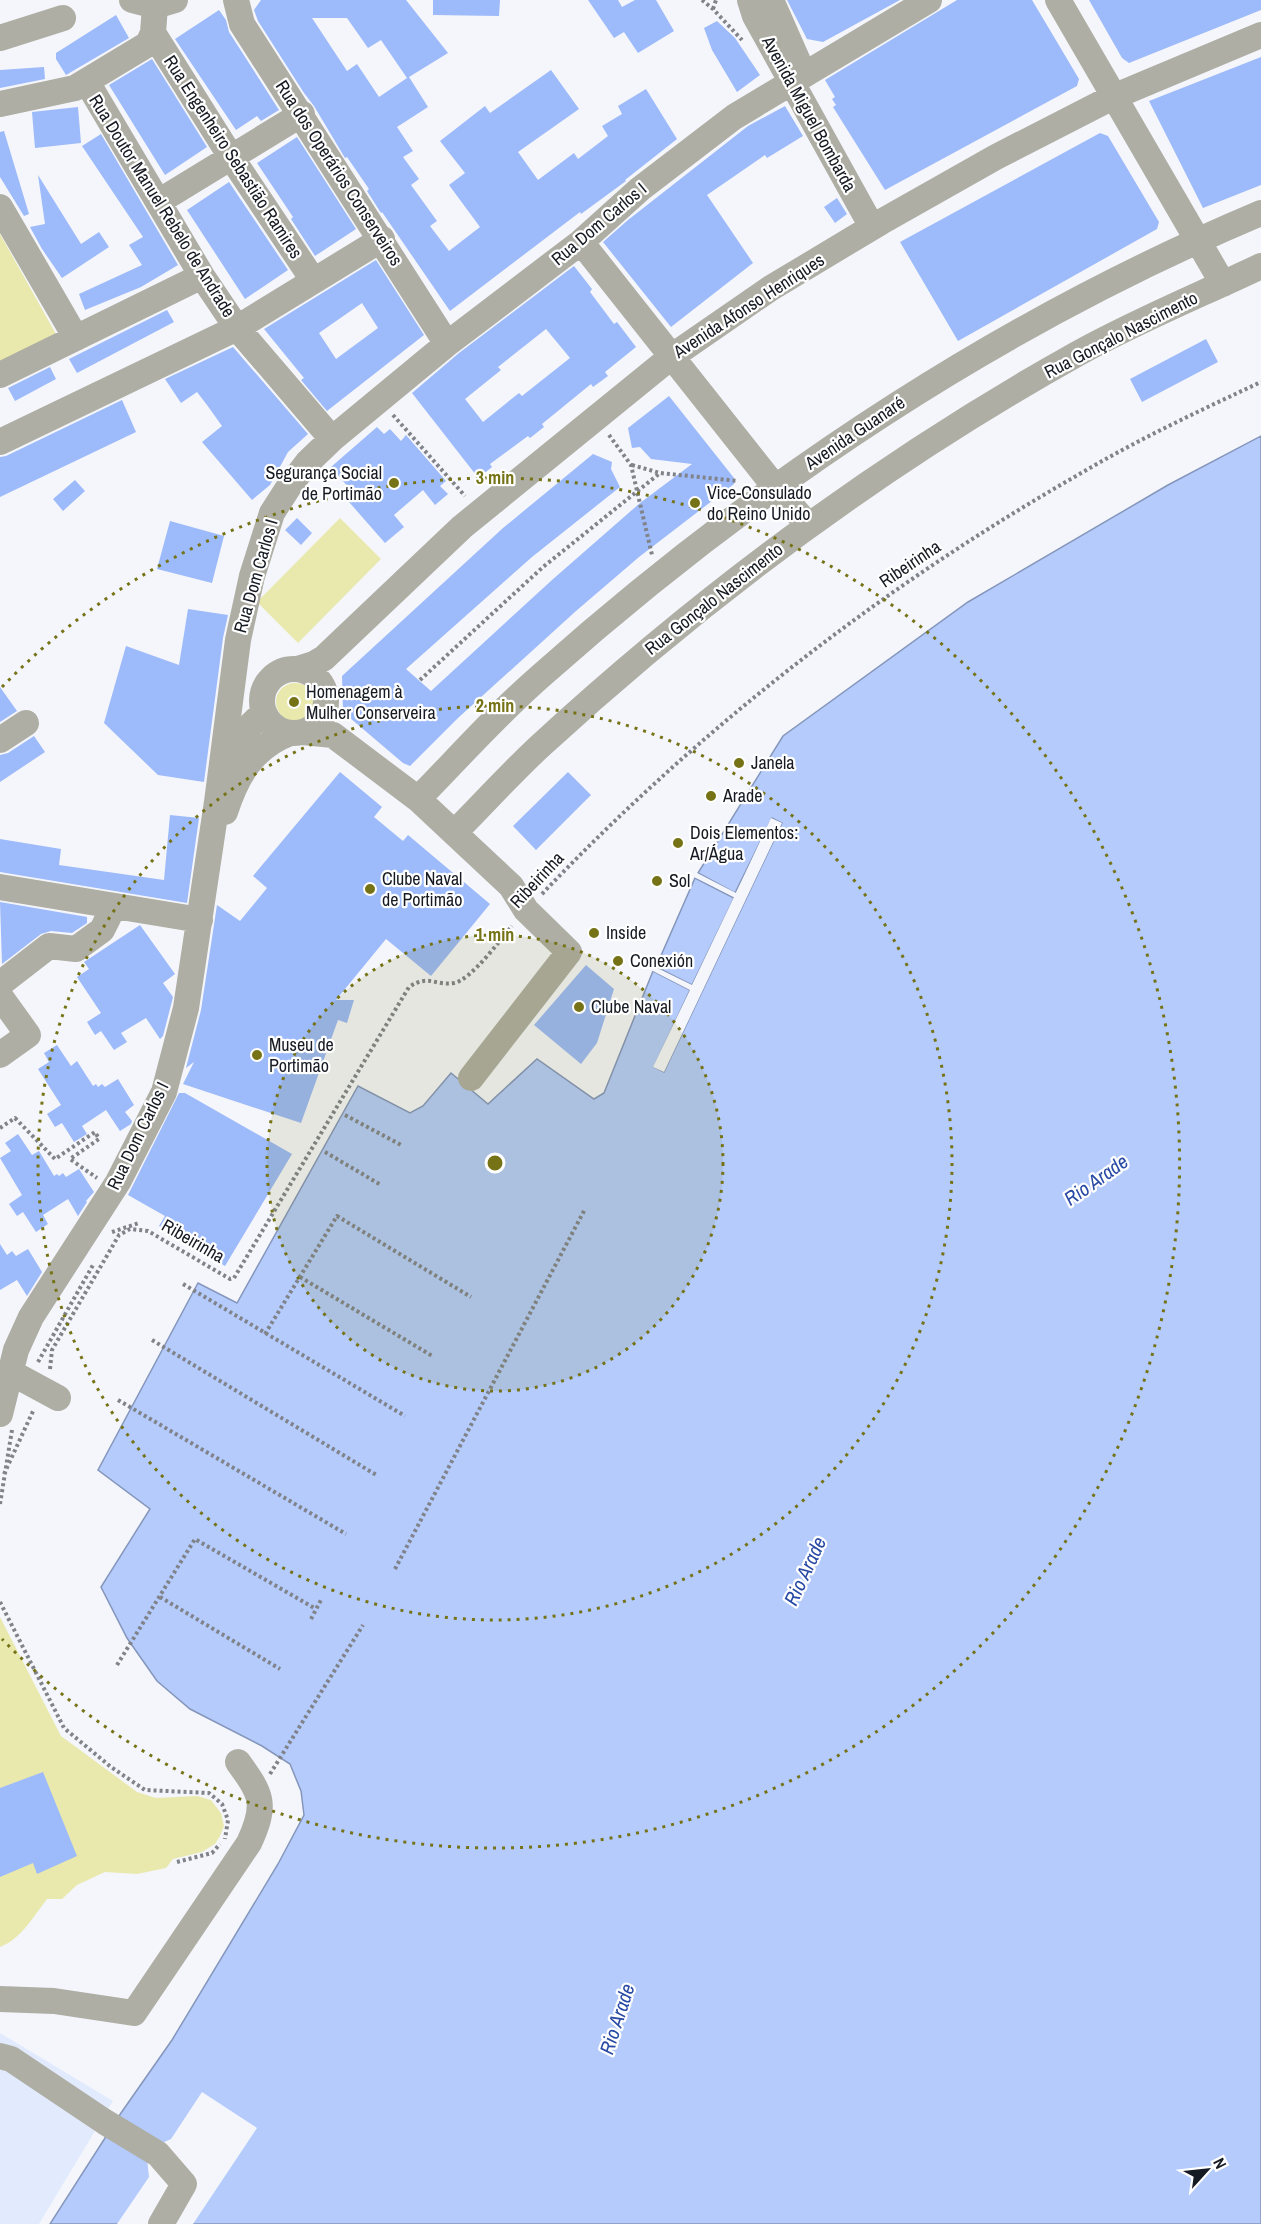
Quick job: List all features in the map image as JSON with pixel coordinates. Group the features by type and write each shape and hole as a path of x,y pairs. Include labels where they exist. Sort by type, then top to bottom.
{"street":[{"name":"Rua dos Operários Conserveiros","path":"236,0 242,24 302,114 447,344"},
{"path":"1058,0 1223,284"},
{"path":"0,104 63,92 87,82 148,44 153,33 154,2"},
{"name":"Rua Dom Carlos I","path":"791,43 803,58 830,50 925,2"},
{"name":"Rua Dom Carlos I","path":"7,1417 27,1373 31,1317 113,1190 164,1092 186,1008 217,802 238,640 252,576 272,513 288,488 307,463 332,439 447,344 581,242 640,189 734,117 925,2"},
{"name":"Avenida Miguel Bombarda","path":"754,4 791,43 798,78"},
{"name":"Avenida Miguel Bombarda","path":"754,4 798,78 876,224"},
{"path":"0,38 63,18"},
{"name":"Rua Engenheiro Sebastião Ramires","path":"153,33 231,157 313,280"},
{"name":"Avenida Afonso Henriques","path":"298,669 314,664 324,657 462,527 671,357 771,288 876,224 996,157 1113,97 1261,35"},
{"name":"Rua Doutor Manuel Rebelo de Andrade","path":"87,82 202,276 237,328 332,439"},
{"path":"158,202 302,114"},
{"path":"0,207 76,338"},
{"name":"Avenida Guanaré","path":"418,799 541,675 641,590 775,487 910,396 1029,325 1101,286 1198,239 1261,213"},
{"path":"0,442 237,328 382,239"},
{"path":"581,242 775,487 808,525"},
{"name":"Rua Gonçalo Nascimento","path":"455,832 538,749 637,660 717,594 808,525 896,464 1078,354 1261,266"},
{"path":"0,375 202,276"},
{"path":"238,640 250,678 277,728 333,735 418,799 511,886 526,910 569,952 471,1078"},
{"path":"208,860 231,794 246,767 260,749 273,739 296,732 319,720 326,701 320,682 310,673 298,669 278,673 268,681 263,703 252,723 236,744 217,802"},
{"path":"0,740 26,723"},
{"path":"0,887 200,920"},
{"path":"0,984 49,946 76,949 102,930 114,906"},
{"path":"0,996 28,1035 0,1055"},
{"path":"0,1999 54,2001 134,2013 249,1843 258,1823 260,1803 258,1793 238,1762"},
{"path":"0,2056 11,2059 105,2122 158,2154 184,2184 161,2224"}],"path":[{"path":"702,0 748,45"},
{"path":"713,9 716,0"},
{"name":"Ribeirinha","path":"4,1474 27,1373 52,1350 116,1238 130,1229 148,1231 230,1278 234,1278 409,987 418,981 453,983 465,979 526,910 631,805 741,707 896,589 1016,511 1085,470 1261,381"},
{"path":"392,414 465,496 474,489"},
{"path":"600,441 617,428"},
{"path":"608,434 631,465 652,555"},
{"path":"631,465 660,472 738,482"},
{"path":"420,680 543,567 660,472"},
{"path":"735,474 738,482 736,490"},
{"path":"643,562 661,548"},
{"path":"345,1115 403,1146"},
{"path":"0,1128 15,1118 55,1159 95,1132 99,1138 70,1159 113,1190"},
{"path":"325,1152 381,1185"},
{"path":"395,1569 585,1209"},
{"path":"265,1334 337,1216 471,1297"},
{"path":"106,1241 112,1231 139,1223"},
{"path":"27,1373 36,1365 95,1261"},
{"path":"300,1277 434,1357"},
{"path":"183,1284 405,1416"},
{"path":"152,1340 378,1476"},
{"path":"118,1400 346,1534"},
{"path":"0,1504 7,1417"},
{"path":"117,1665 195,1539 316,1609"},
{"path":"160,1597 280,1669"},
{"path":"311,1619 322,1598"},
{"path":"0,1602 64,1728 111,1767 145,1790 209,1793 222,1804 228,1820 225,1839 212,1853 177,1862"},
{"path":"258,1793 363,1625"}],"shaded area":[{"path":"0,2033 113,2101 39,2224 0,2224"}],"green space":[{"path":"0,234 56,334 0,364"},
{"path":"340,518 381,559 298,643 257,602"},
{"path":"295,683 309,688 314,702 309,716 295,721 281,716 276,702 281,688"},
{"path":"0,1617 61,1736 137,1792 156,1798 197,1796 211,1800 221,1813 224,1826 215,1844 202,1852 173,1859 166,1868 137,1874 105,1872 77,1885 62,1899 47,1899 20,1933 0,1947"}],"water":[{"name":"Rio Arade","path":"1261,436 1261,2224 50,2224 121,2113 172,2040 278,1864 304,1815 301,1791 290,1764 262,1746 190,1709 157,1681 127,1638 101,1587 150,1509 98,1470 198,1283 237,1303 358,1086 410,1113 423,1106 451,1073 488,1104 537,1059 594,1099 604,1093 653,971 690,990 654,1067 664,1072 782,823 772,818 735,893 698,873 783,736 968,602 1168,485"},
{"path":"695,878 734,898 692,985 656,967"}],"pier":[{"path":"771,818 782,823 664,1072 653,1067 690,990 651,970 653,966 692,985 734,897 692,876 699,876 695,872 736,893","holes":["773,822 778,825 663,1068 658,1066 736,895"]},
{"path":"202,2092 257,2128 193,2224 117,2224 149,2177 147,2159 160,2144 171,2139"}],"building":[{"path":"261,0 406,0 448,53 409,77 428,107 397,127 413,151 403,157 419,179 411,185 437,221 430,226 449,251 480,227 449,185 465,173 440,141 485,106 490,113 551,70 579,109 518,152 538,180 574,153 578,159 608,136 602,126 622,114 618,106 646,89 677,139 626,181 581,214 580,212 450,311 381,213 367,191 369,189 347,157 345,158 258,21 254,10","holes":["312,18 347,18 368,48 381,40 407,78 379,97 357,64 347,71"]},
{"path":"433,0 500,0 499,16 433,15"},
{"path":"588,0 618,0 622,7 635,0 656,0 674,31 638,53 624,32 614,38"},
{"path":"787,0 900,0 823,42 807,39"},
{"path":"957,0 1032,0 1079,79 1077,86 885,190 833,107 836,105 832,99 835,97 825,80"},
{"path":"1089,0 1261,0 1261,10 1129,63 1122,58"},
{"path":"219,10 226,20 229,32 279,110 261,121 257,116 236,130 175,39"},
{"path":"116,15 129,38 66,75 56,59 56,53"},
{"path":"717,21 735,38 760,75 737,92 712,50 704,28"},
{"path":"1261,57 1261,185 1203,208 1149,101"},
{"path":"152,59 207,147 165,175 109,85"},
{"path":"44,67 45,79 0,88 0,70"},
{"path":"785,106 803,136 767,158 765,155 707,195 753,263 671,327 603,242 748,126"},
{"path":"78,107 81,143 35,148 32,112"},
{"path":"4,131 29,214 24,216 0,177 0,132"},
{"path":"1100,133 1108,136 1159,222 1157,229 958,341 900,242"},
{"path":"101,134 178,265 141,287 85,310 79,294 142,265 129,245 143,237 82,146"},
{"path":"297,137 356,229 315,256 291,219 293,217 257,163"},
{"path":"38,175 81,244 99,232 109,247 62,278 30,227 45,224"},
{"path":"229,182 288,270 245,299 187,210"},
{"path":"837,198 847,214 835,223 824,207"},
{"path":"376,260 424,335 327,411 301,380 304,378 264,329","holes":["362,303 378,328 336,359 319,333"]},
{"path":"574,266 614,324 617,322 636,347 605,372 608,376 593,387 591,384 542,424 544,427 490,464 492,467 482,475 476,475 412,393 459,353","holes":["546,329 570,358 522,396 519,393 483,422 465,399 501,370 498,367"]},
{"path":"167,310 174,322 77,373 69,359"},
{"path":"1206,339 1218,362 1142,402 1130,379"},
{"path":"233,347 308,434 288,452 270,485 252,500 202,442 222,426 207,405 197,392 181,403 165,379"},
{"path":"50,367 56,379 15,401 8,388"},
{"path":"669,396 734,478 734,484 639,557 576,611 458,718 410,766 403,763 343,712 342,676 503,528 593,454 612,462 611,469 620,487 532,557 406,669 431,691 640,503 692,464 651,459 640,447 632,448 628,428"},
{"path":"122,400 136,432 0,497 0,457"},
{"name":"Segurança Social de Portimão","path":"377,427 384,434 390,429 401,441 406,435 446,481 440,486 448,494 435,505 423,490 394,515 404,527 385,543 342,494 349,488 331,467"},
{"path":"75,480 85,491 63,511 53,499"},
{"path":"297,518 312,533 301,545 285,530"},
{"path":"170,521 224,536 212,583 157,569"},
{"path":"188,609 228,615 204,782 158,775 104,723 126,646 179,665"},
{"path":"0,687 17,711 0,722"},
{"path":"34,736 45,752 0,782 0,755 8,753"},
{"path":"340,772 382,807 374,817 403,841 408,835 490,904 431,976 386,939 336,1000 354,1000 347,1023 338,1020 301,1123 183,1084 194,1062 186,1068 201,1010 217,905 240,921 267,888 253,876"},
{"path":"568,772 591,795 536,850 513,826"},
{"path":"170,815 199,818 187,903 0,872 0,839 61,849 59,865 164,880"},
{"path":"0,902 87,917 87,923 72,933 51,931 41,934 2,964"},
{"path":"140,925 175,974 163,983 173,997 163,1036 160,1039 146,1018 121,1033 127,1042 114,1050 101,1031 95,1035 87,1022 101,1013 77,977 89,969 84,962"},
{"name":"Clube Naval","path":"586,965 614,989 597,1043 581,1064 534,1025"},
{"path":"57,1045 71,1066 77,1061 93,1086 96,1084 98,1087 102,1084 105,1087 118,1079 134,1105 125,1112 132,1121 131,1124 120,1131 106,1110 82,1126 87,1134 74,1142 62,1123 55,1127 47,1114 61,1105 38,1069 49,1062 44,1053"},
{"path":"179,1093 185,1093 292,1154 225,1266 159,1226 165,1216 128,1195"},
{"path":"18,1134 32,1155 39,1151 54,1176 63,1173 66,1177 79,1169 94,1192 78,1216 68,1199 43,1215 48,1224 36,1232 23,1212 17,1216 9,1204 22,1195 0,1158 11,1151 5,1143"},
{"path":"0,1244 7,1255 12,1251 16,1256 28,1249 42,1272 27,1296 17,1280 0,1290"},
{"path":"43,1772 77,1856 37,1874 33,1863 0,1877 0,1788"}],"place":[{"name":"Segurança Social de Portimão","path":"394,483"},
{"name":"Vice-Consulado do Reino Unido","path":"695,503"},
{"name":"Homenagem à Mulher Conserveira","path":"294,702"},
{"name":"Janela","path":"739,763"},
{"name":"Arade","path":"711,796"},
{"name":"Dois Elementos: Ar/Água","path":"678,843"},
{"name":"Sol","path":"657,881"},
{"name":"Clube Naval de Portimão","path":"370,889"},
{"name":"Inside","path":"594,933"},
{"name":"Conexión","path":"618,961"},
{"name":"Clube Naval","path":"579,1007"},
{"name":"Museu de Portimão","path":"257,1055"}]}
